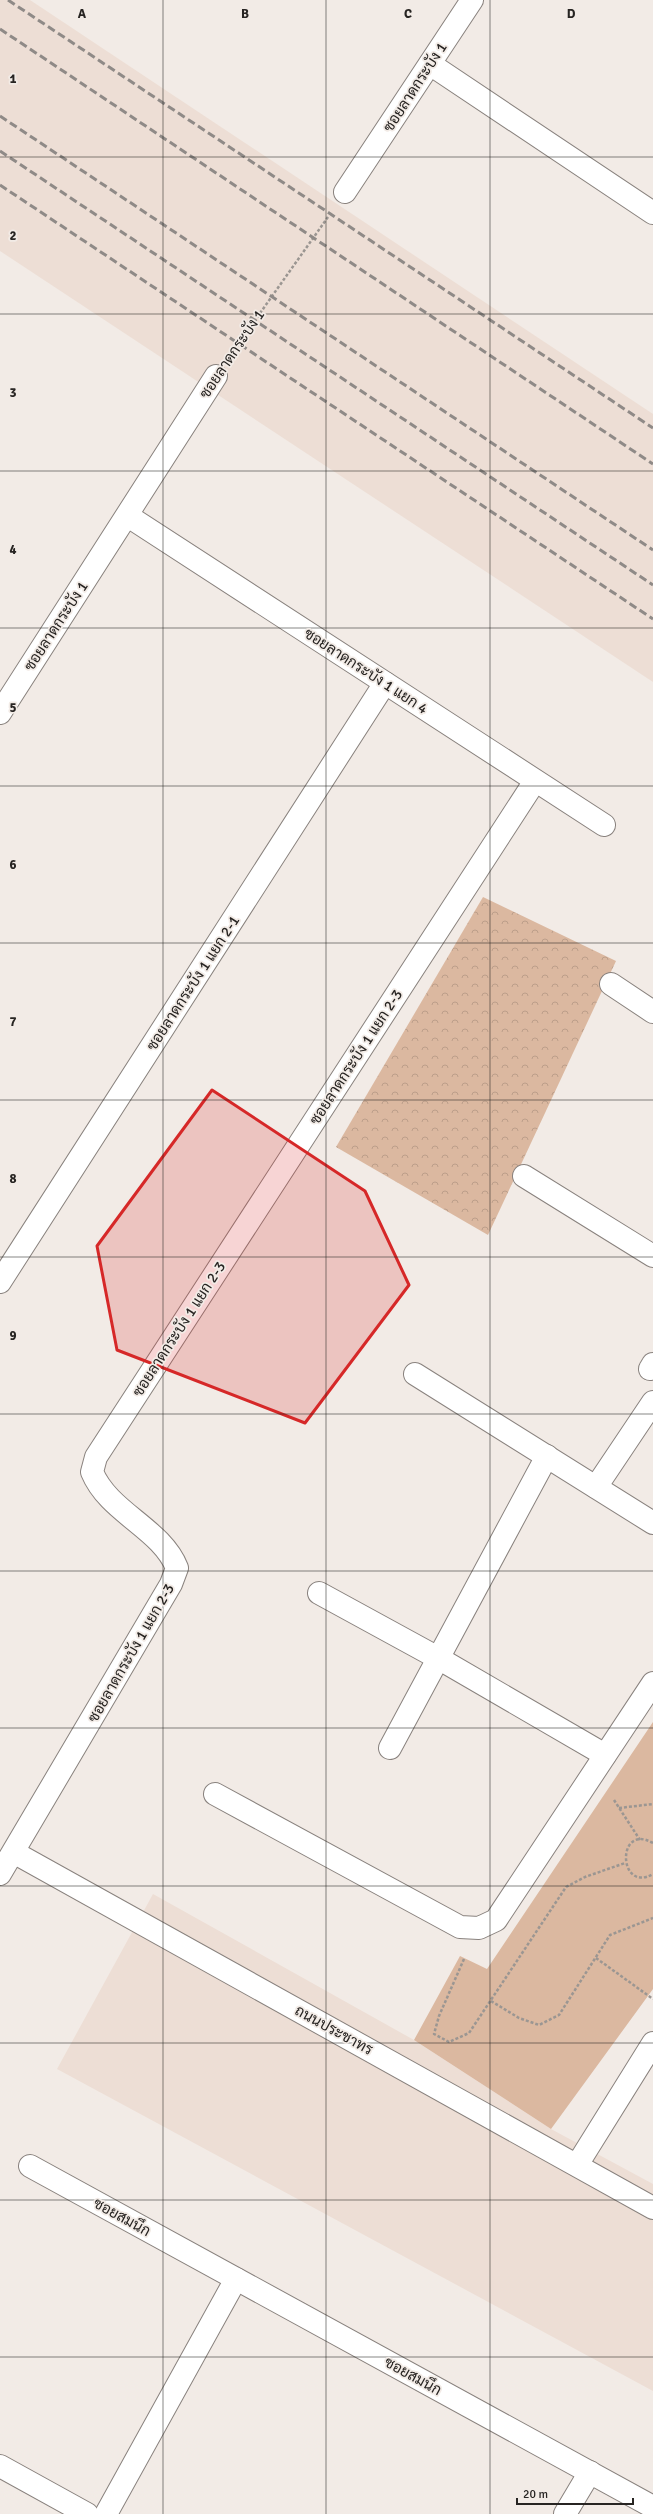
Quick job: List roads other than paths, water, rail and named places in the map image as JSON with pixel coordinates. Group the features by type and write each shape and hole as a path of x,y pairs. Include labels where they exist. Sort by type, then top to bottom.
{"street":[{"name":"ซอยลาดกระบัง 1","path":"345,192 472,0"},
{"path":"430,64 653,213"},
{"name":"ซอยลาดกระบัง 1","path":"0,713 128,516 216,376"},
{"name":"ซอยลาดกระบัง 1 แยก 4","path":"128,516 604,825"},
{"name":"ซอยลาดกระบัง 1 แยก 2-1","path":"0,1282 385,683"},
{"name":"ซอยลาดกระบัง 1 แยก 2-3","path":"0,1874 15,1853 172,1584 177,1568 171,1553 98,1488 92,1472 96,1457 535,781"},
{"path":"611,984 653,1012"},
{"path":"524,1176 653,1256"},
{"path":"415,1374 653,1523"},
{"path":"596,1487 653,1402"},
{"path":"390,1748 547,1456"},
{"path":"319,1593 438,1658 599,1763"},
{"path":"215,1794 460,1927 479,1928 496,1920 653,1683"},
{"name":"ถนนประชาทร","path":"15,1853 653,2208"},
{"path":"577,2165 653,2043"},
{"name":"ซอยสมนึก","path":"30,2166 653,2507"},
{"path":"106,2514 236,2279"},
{"path":"0,2466 86,2514"},
{"path":"565,2514 590,2472"}],"railway":[{"path":"8,0 653,428"},
{"path":"0,29 653,464"},
{"path":"0,116 653,550"},
{"path":"0,151 653,585"},
{"path":"0,185 653,619"}]}
